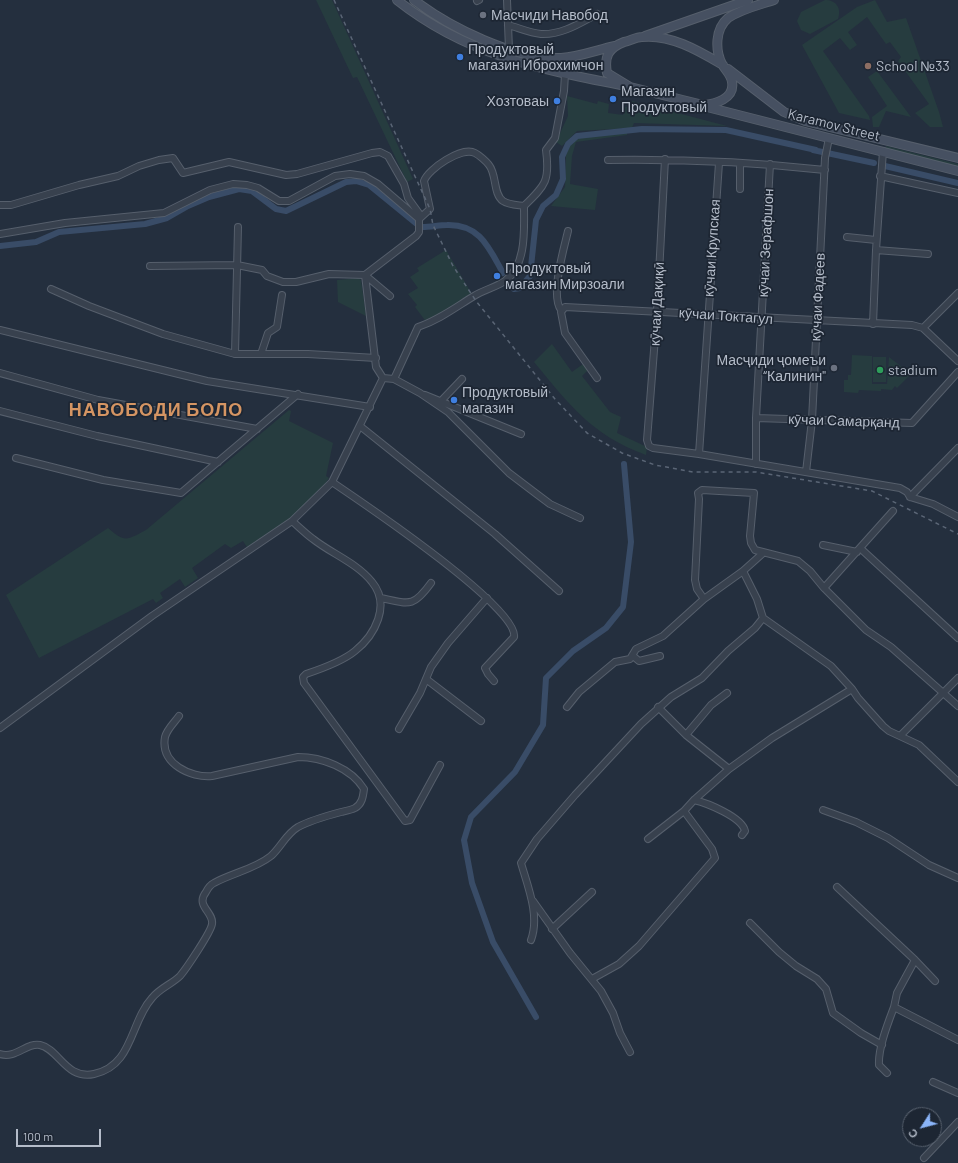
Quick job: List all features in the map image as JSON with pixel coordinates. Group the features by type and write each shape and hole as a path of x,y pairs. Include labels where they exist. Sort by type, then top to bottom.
{"main road":[{"path":"397,0 437,29 505,58 565,74 630,87"},
{"path":"414,0 462,30 509,49 539,57 560,58 616,45 748,0"},
{"path":"703,105 714,104 722,101 731,91 733,83 718,50 717,40 720,29 727,19 736,14 774,0"},
{"name":"Karamov Street","path":"641,37 679,42 725,67 784,112 805,121 958,158"},
{"path":"616,45 608,54 605,62 607,73 630,87"},
{"name":"Karamov Street","path":"630,87 958,171"}],"street":[{"path":"507,0 509,49"},
{"path":"508,24 534,33 550,34 564,30 597,14"},
{"path":"394,379 418,327 431,323 476,295 506,280 516,267 524,238 524,206 539,191 547,179 548,165 546,150 555,138 564,90 565,74"},
{"name":"кӯчаи Фадеев","path":"806,472 812,420 825,158 829,138"},
{"path":"420,217 430,209 424,181 425,177 442,162 466,151 475,152 488,165 494,174 498,195 503,201 524,206"},
{"path":"873,324 876,240 883,151"},
{"path":"0,205 11,205 79,185 118,176 139,166 166,158 173,158 183,173 229,162 286,175 297,174 380,152 388,156 404,184 408,198 420,217 419,232 416,236 365,275"},
{"path":"608,160 665,159 719,163 770,164 825,170"},
{"name":"кӯчаи Дақиқӣ","path":"665,159 657,312 647,440 651,447 699,454"},
{"name":"кӯчаи Крупская","path":"699,454 719,163"},
{"path":"740,163 740,189"},
{"name":"кӯчаи Зерафшон","path":"756,418 763,318 770,164"},
{"path":"0,234 65,223 164,213 210,190 233,184 247,185 258,188 279,201 289,201 335,176 350,174 364,176 378,184 420,217"},
{"path":"880,176 958,192"},
{"path":"235,354 238,227"},
{"path":"568,231 559,271 557,303 561,310 563,329 597,378"},
{"path":"847,237 876,240"},
{"path":"876,250 928,254"},
{"path":"150,266 237,264 262,270 267,276 283,282 296,282 329,274 365,275 390,296"},
{"path":"365,275 376,367 383,378"},
{"path":"51,288 89,306 163,334 235,354 308,354 376,358"},
{"path":"958,293 923,328 958,361"},
{"path":"261,354 268,333 277,327 282,295"},
{"name":"кӯчаи Токтагул","path":"561,310 565,307 708,313 763,318 912,325 923,328"},
{"path":"0,330 206,381 298,394 370,407"},
{"name":"кӯчаи Самарқанд","path":"756,418 912,423 958,372"},
{"path":"0,373 98,400 258,429"},
{"path":"383,378 394,379 420,393 448,412 509,473 550,504 580,518"},
{"path":"0,728 152,616 292,521 332,482 383,378"},
{"path":"442,400 462,379"},
{"path":"420,393 442,400 521,434"},
{"path":"16,458 103,480 181,493 298,394"},
{"path":"0,411 97,436 218,462"},
{"path":"756,418 756,464"},
{"path":"360,426 495,534 559,591"},
{"path":"910,498 958,448"},
{"path":"699,454 900,488 907,492 910,498 934,504 958,517"},
{"path":"332,482 460,573 508,620 515,633 512,641 485,668 494,682"},
{"path":"704,599 697,589 695,580 699,499 698,493 705,489 754,493 751,543 755,550 762,554 798,561 810,571 824,588 866,630 891,646 958,706"},
{"path":"824,588 893,511"},
{"path":"292,521 313,540 359,570 373,582 381,598 380,611 376,626 366,640 354,652 303,676 304,683 405,821 410,820 440,765"},
{"path":"822,545 859,550 958,638"},
{"path":"567,707 579,692 615,662 630,659 636,649 670,631 704,599 743,571 762,554"},
{"path":"743,571 758,599 763,618 830,666 852,689 880,723 889,731 901,735 924,749 958,782"},
{"path":"381,598 400,603 411,603 422,595 431,583"},
{"path":"399,730 420,693 431,667 448,643 486,598"},
{"path":"630,1052 601,990 552,929 533,901 521,863 528,852 575,794 658,707 702,678 728,651 756,628 763,618"},
{"path":"633,656 639,661 660,656"},
{"path":"901,735 958,678"},
{"path":"426,679 481,721"},
{"path":"648,839 684,811 694,800 730,769 772,738 852,689"},
{"path":"686,735 711,705 727,693"},
{"path":"658,707 686,735 730,769"},
{"path":"0,1054 6,1056 36,1045 40,1045 49,1049 65,1066 75,1072 92,1074 111,1066 118,1060 132,1041 151,998 163,987 180,976 209,933 213,924 203,907 203,900 204,894 212,884 254,866 271,856 290,833 298,827 312,821 355,808 361,802 364,789 360,782 334,765 324,760 311,757 298,757 212,776 200,777 187,773 176,766 169,757 166,747 165,738 169,727 179,716"},
{"path":"694,800 709,804 741,823 745,831 742,836"},
{"path":"823,810 869,828 888,838 929,865 958,878"},
{"path":"592,979 619,964 639,946 715,858 712,849 684,811"},
{"path":"837,887 915,960 935,981"},
{"path":"552,929 592,892"},
{"path":"531,940 533,933 533,901"},
{"path":"750,923 779,952 796,966 818,979 826,989 833,1013 861,1033 882,1045"},
{"path":"887,1073 879,1065 882,1045 897,993 915,960"},
{"path":"894,1007 958,1040"},
{"path":"933,1082 958,1093"},
{"path":"924,1158 958,1122"}],"green space":[{"path":"316,0 332,0 413,179 407,182 357,77 353,78"},
{"path":"825,0 832,1 837,5 839,8 838,19 810,34 801,30 797,21 801,12"},
{"path":"875,0 887,22 906,18 943,127 930,127 915,113 929,104 898,61 901,57 890,42 886,44 867,17 848,32 857,45 850,50 840,38 823,51 869,116 870,120 839,113 802,45 857,7"},
{"path":"877,71 911,117 886,111 879,127 873,127 872,117 887,106 868,77"},
{"path":"567,96 597,104 598,101 609,104 608,113 623,115 624,107 630,107 632,101 727,126 634,123 632,128 577,131 562,146 556,142 568,116"},
{"path":"627,132 627,135 576,142 572,156 570,184 598,189 595,210 551,206 565,187 566,155 570,145 577,138"},
{"path":"886,146 958,164 958,168 886,149"},
{"path":"446,250 473,296 427,323 415,307 417,305 408,294 418,288 410,277 419,271 417,268"},
{"path":"358,278 361,280 366,316 338,302 337,280"},
{"path":"552,344 572,372 583,364 588,370 582,376 610,412 621,417 617,433 647,447 646,455 610,438 582,417 570,405 534,362"},
{"path":"852,355 872,356 872,384 887,384 889,357 911,374 897,388 895,386 892,390 859,390 858,393 844,392 844,380 848,380 848,375 851,375"},
{"name":"stadium","path":"873,357 886,357 886,382 873,382"},
{"path":"289,410 291,411 289,421 333,443 326,476 329,478 314,500 292,519 248,549 243,541 231,548 225,544 192,568 198,578 185,587 180,579 160,593 163,598 156,603 153,599 39,658 6,595 108,528 122,538 130,538 146,530"}],"waterway":[{"path":"508,285 514,289 520,288 530,276 536,220 543,206 556,195 563,179 562,157 568,144 577,136 642,129 726,130 816,150"},
{"path":"813,150 874,163"},
{"path":"885,166 958,183"},
{"path":"0,246 36,242 59,232 145,224 167,218 188,206 209,197 239,189 252,191 276,209 286,211 346,182 356,181 369,185 418,225"},
{"path":"422,227 447,225 458,226 476,233 488,247 503,273"},
{"path":"536,1017 493,942 472,883 464,840 471,817 515,772 543,725 546,678 573,651 606,628 623,607 631,542 624,464"}],"railway":[{"path":"334,0 430,209 433,225 453,266 476,301 555,399 587,433 622,453 655,465 693,472 756,472 872,491 958,534"}],"place":[{"name":"Масчиди Навобод","path":"483,15"},
{"name":"Продуктовый магазин Иброхимчон","path":"460,57"},
{"name":"School №33","path":"868,66"},
{"name":"Магазин Продуктовый","path":"613,99"},
{"name":"Хозтоваы","path":"557,101"},
{"name":"Продуктовый магазин Мирзоали","path":"497,276"},
{"name":"Масҷиди ҷомеъи “Калинин\"","path":"834,368"},
{"name":"stadium","path":"880,370"},
{"name":"Продуктовый магазин","path":"454,400"}],"district":[{"name":"НАВОБОДИ БОЛО","path":"156,410"}]}
